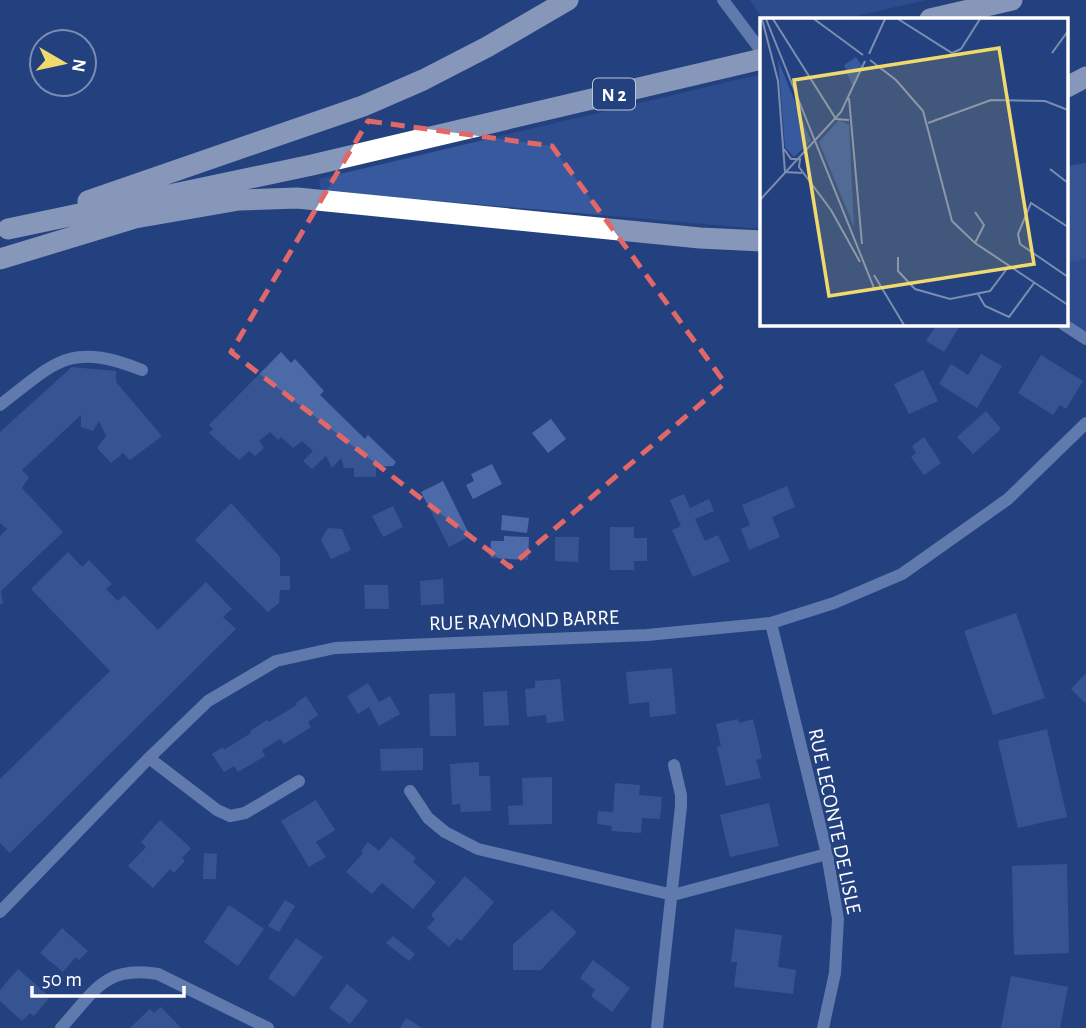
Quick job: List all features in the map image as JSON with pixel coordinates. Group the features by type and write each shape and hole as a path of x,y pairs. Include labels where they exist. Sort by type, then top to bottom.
{"highway":[{"path":"4,230 363,106 476,53 568,0"},
{"path":"934,18 1012,0"},
{"name":"N 2","path":"4,230 201,189 760,59"},
{"path":"1068,86 1086,77"},
{"path":"0,259 135,218 201,189"},
{"path":"135,218 239,200 297,198 700,238 760,241"}],"street":[{"path":"723,0 760,49"},
{"path":"1066,326 1086,339"},
{"path":"0,405 54,364 70,356 91,355 142,370"},
{"name":"RUE RAYMOND BARRE","path":"2,905 208,701 276,661 335,648 647,635 771,623 834,603 902,574 1008,499 1086,423"},
{"name":"RUE LECONTE DE LISLE","path":"771,623 827,854 838,919 837,947 823,1028"},
{"path":"149,758 217,810 230,816 245,813 299,781"},
{"path":"657,1028 681,806 674,765"},
{"path":"410,791 436,825 461,842 478,849 673,895 827,854"},
{"path":"61,1028 110,977 140,971 158,974 268,1028"}],"highlighted area":[{"path":"368,121 552,146 725,383 510,567 231,352"}],"shaded area":[{"path":"750,0 926,0 847,18 762,18"},
{"path":"760,74 760,229 321,191 319,179"},
{"path":"1086,259 1086,332 1068,321 1068,263"}],"building":[{"path":"1086,163 1086,259 1068,263 1068,166"},
{"path":"936,326 963,326 961,329 959,327 944,352 926,341"},
{"path":"281,352 291,363 295,359 324,391 320,395 365,439 368,435 396,462 393,466 376,467 376,477 354,477 354,468 344,468 341,458 332,468 326,456 312,469 303,461 313,451 302,441 293,448 281,437 278,440 270,432 259,441 264,448 255,456 249,451 239,460 209,433 213,429 209,425"},
{"path":"981,354 1002,366 977,408 939,384 951,364 968,375"},
{"path":"1041,355 1083,381 1066,409 1060,405 1053,415 1018,393"},
{"path":"72,367 116,371 116,382 162,436 130,460 123,453 111,463 97,448 106,436 99,421 93,431 81,427 81,415 22,470 29,477 22,488 63,532 1,591 3,604 0,604 0,536 7,529 0,523 0,432"},
{"path":"923,370 938,401 909,414 894,384"},
{"path":"986,411 1001,429 973,454 957,437"},
{"path":"551,419 566,439 548,453 532,433"},
{"path":"924,437 941,463 924,475 911,457 916,453 912,446"},
{"path":"492,464 502,484 473,499 466,485 474,481 471,474"},
{"path":"443,481 470,536 449,547 421,492"},
{"path":"787,486 795,507 772,517 780,537 749,550 741,529 750,525 742,505"},
{"path":"684,494 690,508 709,499 714,511 695,519 705,541 718,535 730,561 693,577 672,530 681,526 670,500"},
{"path":"231,503 280,557 280,576 290,576 290,590 280,590 279,603 268,612 195,540"},
{"path":"393,506 403,527 383,537 372,516"},
{"path":"502,515 529,518 527,533 501,530"},
{"path":"610,527 634,527 634,538 647,538 647,561 634,561 634,570 610,570"},
{"path":"328,528 342,529 351,550 331,559 321,540"},
{"path":"504,536 529,537 528,560 490,558 491,541 504,541"},
{"path":"555,537 579,537 578,562 555,561"},
{"path":"68,552 82,567 89,560 112,584 106,589 118,601 124,595 158,630 206,582 232,609 223,617 236,629 10,853 0,843 0,779 110,671 31,589"},
{"path":"443,579 444,604 421,605 420,581"},
{"path":"364,585 388,585 389,609 365,609"},
{"path":"1016,613 1045,698 993,715 964,631"},
{"path":"672,668 676,714 650,717 649,702 629,704 626,672"},
{"path":"1086,673 1086,704 1071,689"},
{"path":"560,679 564,721 547,723 546,715 527,717 525,689 535,688 535,681"},
{"path":"368,683 379,702 390,696 400,714 379,726 369,707 358,714 347,696"},
{"path":"507,691 509,725 484,726 483,692"},
{"path":"455,693 456,736 430,736 429,694"},
{"path":"306,696 318,715 308,722 311,727 284,744 280,739 262,750 265,756 238,772 234,766 224,772 212,754 223,747 224,750 267,720 269,722 297,705 296,703"},
{"path":"738,719 739,723 753,719 762,758 756,760 761,778 726,786 717,747 721,746 716,724"},
{"path":"1047,729 1067,817 1018,828 998,741"},
{"path":"423,748 423,770 381,771 380,749"},
{"path":"479,762 479,776 490,776 491,811 461,812 460,804 452,805 450,764"},
{"path":"552,777 552,824 509,825 508,806 523,805 522,778"},
{"path":"615,783 640,785 639,795 662,797 660,819 642,818 641,833 611,831 612,826 597,824 598,811 613,812"},
{"path":"316,800 335,830 316,842 326,857 309,867 281,821"},
{"path":"769,803 779,846 730,857 720,815"},
{"path":"160,820 191,848 182,858 185,861 174,873 170,869 153,888 128,866 146,847 141,842"},
{"path":"391,837 416,858 413,862 436,882 413,909 382,883 372,894 346,872 363,853 361,851 368,842 379,851"},
{"path":"204,853 217,854 216,879 203,879"},
{"path":"1067,864 1069,953 1014,955 1012,866"},
{"path":"465,876 494,902 461,941 457,938 449,947 427,928 435,919 431,915"},
{"path":"285,900 295,906 279,932 268,926"},
{"path":"229,905 264,929 238,966 204,942"},
{"path":"552,910 577,932 541,970 513,970 513,944"},
{"path":"62,928 88,951 79,960 76,957 63,972 40,953"},
{"path":"735,929 782,935 778,967 796,970 793,994 734,987 737,962 731,962"},
{"path":"393,936 415,954 409,961 386,943"},
{"path":"296,938 323,957 294,997 268,978"},
{"path":"593,960 630,988 612,1012 591,996 595,990 580,978"},
{"path":"18,969 50,997 34,1016 30,1013 22,1021 0,1001 0,990"},
{"path":"1011,976 1068,987 1060,1028 1001,1028"},
{"path":"347,984 368,1001 350,1024 329,1008"},
{"path":"161,1007 181,1028 130,1028 150,1009 154,1013"},
{"path":"406,1018 422,1028 400,1028"}]}
